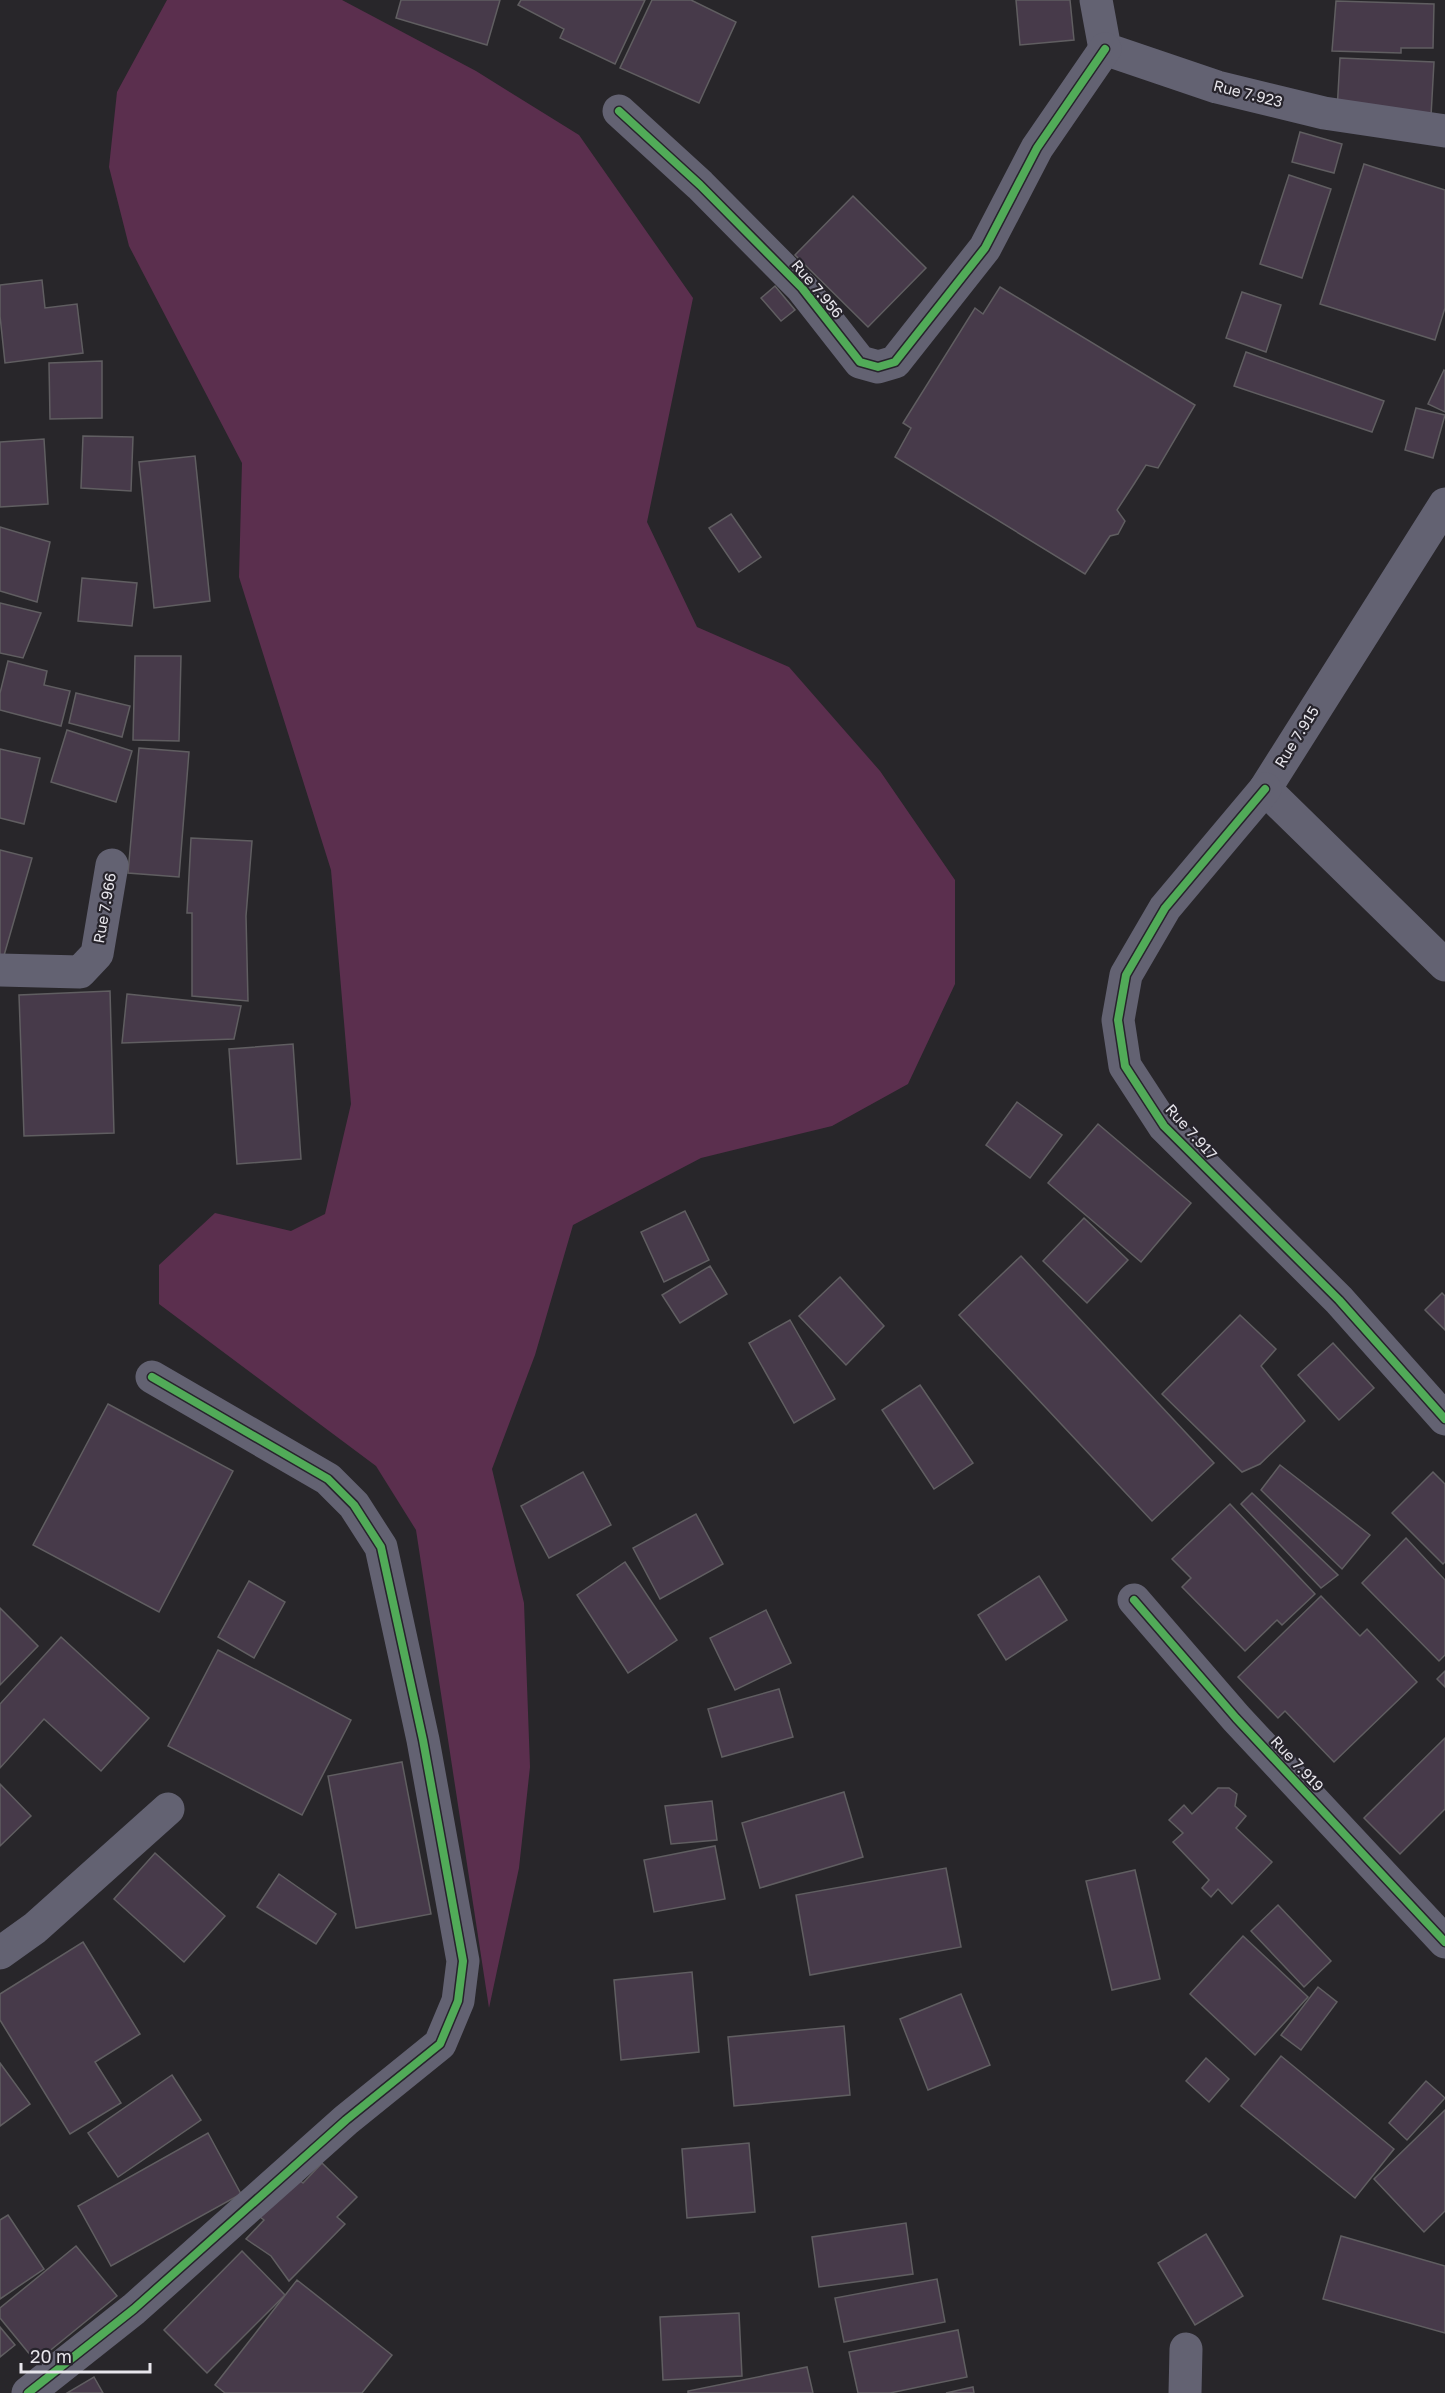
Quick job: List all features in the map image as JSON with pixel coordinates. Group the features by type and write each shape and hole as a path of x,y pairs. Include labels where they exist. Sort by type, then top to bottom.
{"street":[{"path":"1096,0 1105,49"},
{"name":"Rue 7.923","path":"1105,49 1228,90 1324,113 1445,131"},
{"name":"Rue 7.956","path":"619,111 700,185 802,288 860,362 878,367 895,362 985,248 1037,148 1105,49"},
{"name":"Rue 7.915","path":"1265,789 1445,504"},
{"path":"1265,789 1445,965"},
{"name":"Rue 7.917","path":"1265,789 1165,908 1126,975 1118,1020 1125,1066 1164,1126 1339,1300 1445,1419"},
{"name":"Rue 7.966","path":"0,970 80,972 97,954 112,865"},
{"path":"28,2393 134,2309 346,2120 440,2044 458,2001 463,1961 423,1740 381,1546 354,1504 328,1479 152,1377"},
{"name":"Rue 7.919","path":"1134,1600 1236,1718 1445,1942"},
{"path":"0,1953 35,1928 168,1809"},
{"path":"1185,2393 1186,2349"}],"shaded area":[{"path":"167,0 342,0 476,71 579,135 693,298 647,522 697,627 789,667 880,771 955,880 955,984 908,1084 832,1126 701,1158 573,1225 535,1355 492,1469 524,1603 530,1767 519,1868 489,2008 416,1530 376,1466 159,1304 159,1265 215,1213 291,1231 325,1214 351,1104 331,870 239,577 242,463 129,246 109,167 117,92"}],"building":[{"path":"401,0 500,0 487,45 396,18"},
{"path":"521,0 645,0 615,64 560,38 564,29 518,5"},
{"path":"652,0 691,0 736,22 699,103 620,68"},
{"path":"1016,0 1070,0 1074,40 1020,45"},
{"path":"1336,1 1434,4 1433,48 1401,48 1401,53 1332,51"},
{"path":"1340,58 1434,62 1431,116 1337,111"},
{"path":"1300,132 1342,144 1334,173 1292,162"},
{"path":"1364,164 1445,190 1445,308 1435,340 1320,304"},
{"path":"1289,175 1331,189 1302,278 1260,264"},
{"path":"853,196 926,268 868,327 795,255"},
{"path":"42,280 45,308 77,304 83,353 5,363 0,316 0,285"},
{"path":"775,286 795,310 781,321 761,298"},
{"path":"1000,287 1195,405 1158,468 1146,465 1117,510 1125,521 1118,534 1110,536 1085,574 895,457 911,428 903,423 975,308 983,314"},
{"path":"1242,292 1281,305 1266,352 1226,338"},
{"path":"1246,352 1384,401 1372,432 1234,386"},
{"path":"102,361 102,418 50,419 49,363"},
{"path":"1445,371 1445,412 1428,404"},
{"path":"1416,408 1445,415 1433,458 1405,450"},
{"path":"83,436 133,437 131,491 81,488"},
{"path":"44,439 48,504 0,507 0,442"},
{"path":"195,456 210,601 154,608 139,462"},
{"path":"731,514 761,557 739,572 709,528"},
{"path":"0,527 50,542 37,602 0,591"},
{"path":"82,578 137,583 132,626 78,621"},
{"path":"0,603 41,613 23,658 0,653"},
{"path":"135,656 181,656 179,741 133,740"},
{"path":"8,661 47,671 44,685 70,691 61,726 0,710 0,693"},
{"path":"76,693 130,706 122,737 69,723"},
{"path":"67,730 132,751 116,802 51,782"},
{"path":"139,748 189,752 179,877 128,873"},
{"path":"0,749 40,758 24,824 0,818"},
{"path":"191,838 252,841 246,916 248,1001 192,996 192,913 187,913"},
{"path":"0,850 32,858 3,959 0,958"},
{"path":"110,991 114,1133 24,1136 19,995"},
{"path":"127,994 241,1006 234,1039 122,1043"},
{"path":"293,1044 301,1159 237,1164 229,1049"},
{"path":"1017,1102 1062,1135 1030,1178 986,1145"},
{"path":"1098,1124 1191,1203 1141,1262 1048,1183"},
{"path":"685,1211 709,1260 664,1282 641,1232"},
{"path":"1084,1218 1128,1260 1087,1303 1043,1261"},
{"path":"1021,1256 1214,1463 1152,1521 959,1315"},
{"path":"710,1266 727,1294 680,1323 662,1295"},
{"path":"840,1277 884,1326 846,1365 799,1316"},
{"path":"1442,1293 1445,1296 1445,1330 1425,1310"},
{"path":"1240,1315 1276,1349 1261,1366 1305,1421 1260,1464 1242,1472 1162,1394"},
{"path":"790,1320 835,1399 794,1423 749,1343"},
{"path":"1333,1343 1374,1388 1339,1420 1298,1375"},
{"path":"920,1385 973,1463 934,1489 882,1410"},
{"path":"108,1404 233,1471 159,1612 33,1545"},
{"path":"1280,1465 1370,1535 1342,1569 1261,1490"},
{"path":"583,1472 611,1525 549,1558 521,1506"},
{"path":"1433,1472 1445,1484 1445,1562 1443,1564 1392,1513"},
{"path":"1252,1493 1338,1575 1321,1588 1241,1504"},
{"path":"1230,1504 1315,1594 1282,1625 1277,1620 1245,1651 1182,1587 1191,1578 1172,1559"},
{"path":"696,1514 723,1564 660,1599 633,1548"},
{"path":"1406,1538 1445,1580 1445,1655 1439,1661 1362,1583"},
{"path":"625,1562 677,1640 628,1673 577,1595"},
{"path":"1039,1576 1067,1620 1006,1660 978,1615"},
{"path":"249,1581 285,1602 254,1658 218,1637"},
{"path":"1321,1596 1360,1636 1367,1629 1417,1682 1334,1762 1285,1711 1278,1718 1238,1677"},
{"path":"0,1608 38,1646 0,1685"},
{"path":"766,1610 791,1663 735,1690 710,1638"},
{"path":"61,1637 149,1718 101,1771 44,1719 0,1768 0,1704"},
{"path":"218,1650 351,1720 302,1815 168,1746"},
{"path":"1445,1671 1445,1687 1437,1679"},
{"path":"779,1689 793,1737 722,1757 708,1709"},
{"path":"1445,1738 1445,1809 1400,1854 1364,1818"},
{"path":"402,1762 431,1914 356,1928 328,1776"},
{"path":"0,1784 31,1816 0,1846"},
{"path":"1218,1788 1229,1788 1237,1794 1235,1806 1246,1816 1236,1828 1272,1862 1232,1904 1218,1889 1211,1897 1202,1888 1209,1880 1173,1842 1183,1833 1169,1820 1184,1805 1192,1814"},
{"path":"844,1792 863,1857 760,1888 742,1823"},
{"path":"712,1801 717,1840 671,1844 665,1806"},
{"path":"715,1846 725,1899 654,1912 644,1860"},
{"path":"155,1853 225,1916 184,1962 114,1899"},
{"path":"946,1868 961,1947 810,1975 796,1895"},
{"path":"1135,1870 1160,1979 1112,1990 1086,1881"},
{"path":"279,1874 336,1914 316,1944 257,1907"},
{"path":"1278,1905 1331,1961 1304,1987 1251,1931"},
{"path":"1243,1936 1308,1997 1255,2055 1190,1994"},
{"path":"83,1942 140,2034 95,2062 121,2103 70,2134 0,2020 0,1994"},
{"path":"692,1972 699,2052 621,2060 614,1980"},
{"path":"1318,1987 1337,2002 1301,2050 1281,2035"},
{"path":"961,1994 990,2065 928,2090 900,2019"},
{"path":"844,2026 850,2095 734,2106 728,2037"},
{"path":"1281,2056 1394,2149 1355,2198 1241,2106"},
{"path":"1206,2058 1229,2079 1209,2102 1186,2081"},
{"path":"0,2063 30,2104 0,2126"},
{"path":"172,2075 201,2120 118,2177 88,2133"},
{"path":"1426,2081 1445,2098 1407,2140 1389,2123"},
{"path":"1445,2110 1445,2211 1424,2232 1374,2179"},
{"path":"208,2133 241,2194 111,2266 78,2206"},
{"path":"749,2143 755,2212 687,2218 682,2149"},
{"path":"322,2163 357,2197 337,2217 345,2224 289,2281 271,2256 246,2239 264,2220 260,2217 298,2179 303,2183"},
{"path":"8,2215 44,2269 0,2299 0,2220"},
{"path":"906,2223 913,2274 819,2287 812,2237"},
{"path":"1206,2234 1243,2296 1195,2325 1158,2263"},
{"path":"1341,2236 1445,2266 1445,2333 1323,2299"},
{"path":"76,2246 117,2296 36,2362 0,2318 0,2308"},
{"path":"242,2251 285,2295 207,2373 164,2330"},
{"path":"937,2279 945,2322 844,2342 835,2298"},
{"path":"297,2280 392,2355 362,2393 225,2393 215,2385"},
{"path":"739,2313 742,2376 663,2380 660,2317"},
{"path":"0,2327 15,2345 0,2357"},
{"path":"958,2330 967,2377 890,2393 858,2393 849,2352"},
{"path":"807,2367 813,2393 688,2393 688,2391"},
{"path":"94,2377 103,2393 67,2393"},
{"path":"973,2387 974,2393 946,2393"}],"cycle path":[{"path":"619,111 700,185 802,288 860,362 878,367 895,362 985,248 1037,148 1105,49"},
{"path":"1265,789 1165,908 1126,975 1118,1020 1125,1066 1164,1126 1339,1300 1445,1419"},
{"path":"28,2393 134,2309 346,2120 440,2044 458,2001 463,1961 423,1740 381,1547 354,1505 328,1479 152,1377"},
{"path":"1134,1600 1236,1718 1445,1942"}]}
